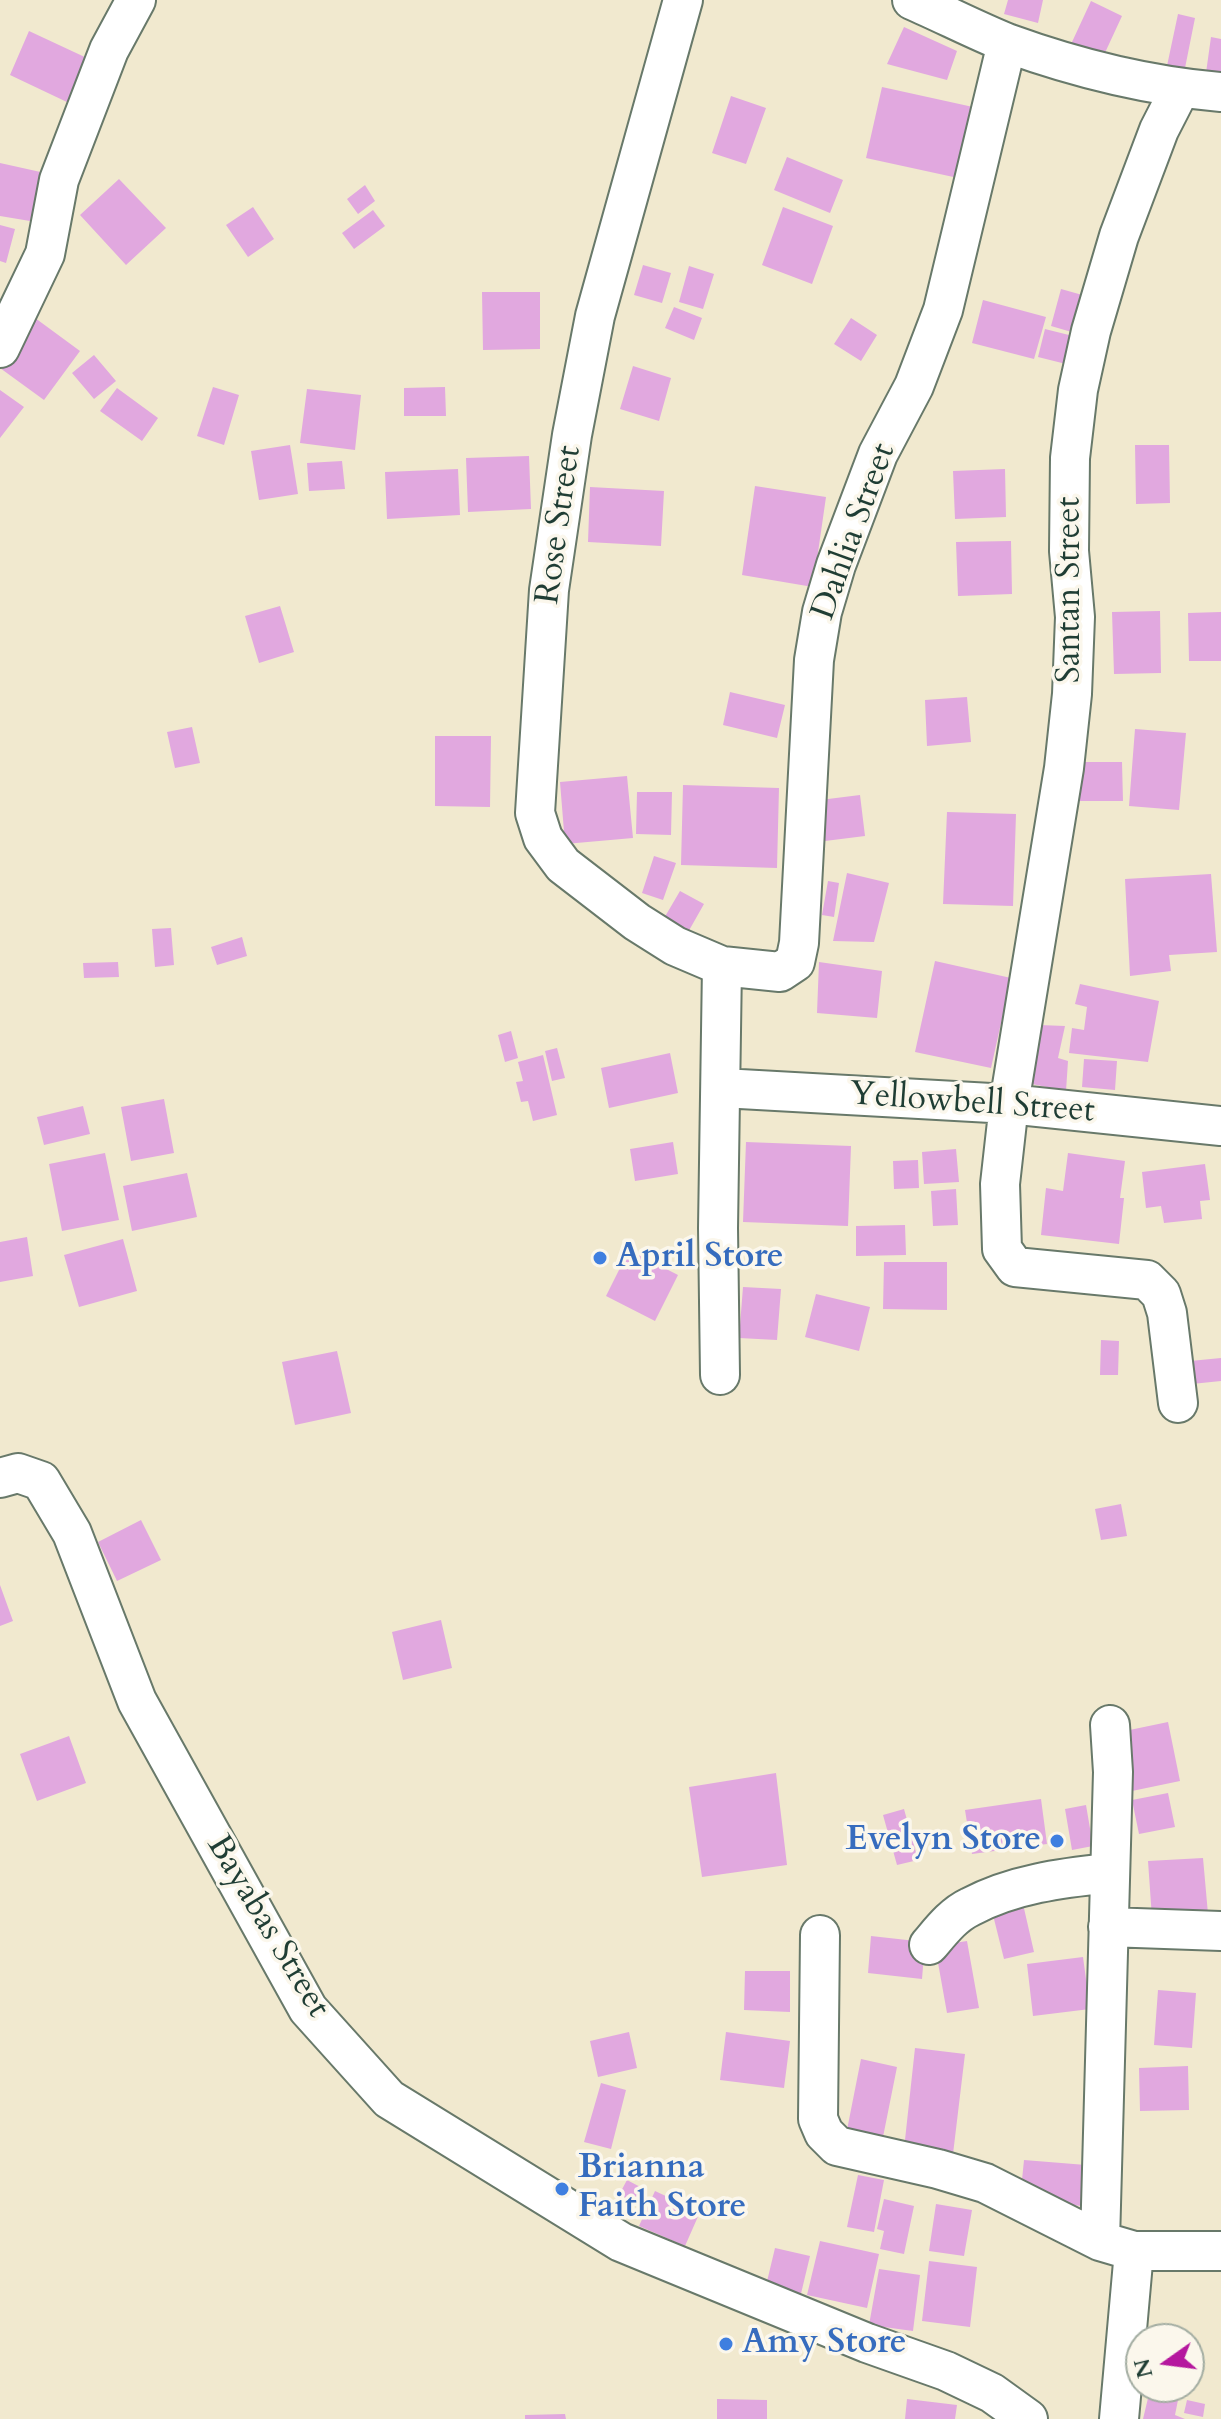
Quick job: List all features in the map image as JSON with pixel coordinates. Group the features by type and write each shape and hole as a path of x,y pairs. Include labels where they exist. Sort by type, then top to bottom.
{"street":[{"path":"0,348 45,254 59,180 109,50 136,0"},
{"name":"Rose Street","path":"683,0 595,316 572,435 549,590 535,813 543,838 563,865 675,946 722,966"},
{"path":"912,0 954,9 1007,43 1115,76 1180,89 1221,92"},
{"name":"Dahlia Street","path":"722,966 780,972 795,962 799,943 814,660 822,612 836,565 878,454 914,386 943,310 1007,43"},
{"name":"Santan Street","path":"1178,1403 1167,1313 1161,1294 1147,1280 1015,1267 1002,1249 1000,1184 1009,1104 1064,768 1072,694 1075,617 1069,551 1070,458 1078,390 1091,331 1119,236 1159,130 1180,89"},
{"path":"720,1375 718,1228 722,966"},
{"name":"Yellowbell Street","path":"722,1088 1009,1104 1221,1126"},
{"name":"Bayabas Street","path":"0,1478 18,1473 41,1481 72,1533 137,1701 308,2009 389,2099 621,2242 867,2343 946,2371 992,2393 1028,2419"},
{"path":"1110,1725 1113,1772 1108,1927 1119,2419"},
{"path":"929,1945 947,1924 969,1907 1046,1880 1109,1873"},
{"path":"1108,1927 1221,1931"},
{"path":"820,1935 818,2119 824,2133 837,2146 985,2183 1117,2246 1221,2251"}],"building":[{"path":"1008,0 1043,0 1038,23 1004,14"},
{"path":"1091,1 1122,16 1097,70 1066,55"},
{"path":"1178,14 1195,18 1182,83 1164,80"},
{"path":"904,27 957,51 947,80 887,64"},
{"path":"29,31 89,59 69,103 10,75"},
{"path":"1211,37 1221,39 1221,83 1205,80"},
{"path":"882,87 973,107 958,178 866,158"},
{"path":"731,96 766,108 746,164 712,153"},
{"path":"787,157 843,180 830,213 774,190"},
{"path":"0,163 45,173 30,221 0,216"},
{"path":"119,179 166,228 126,265 80,215"},
{"path":"365,185 375,201 358,214 347,199"},
{"path":"253,207 274,239 248,257 226,225"},
{"path":"783,207 833,226 812,284 762,265"},
{"path":"373,210 385,226 354,249 342,233"},
{"path":"0,225 15,229 6,263 0,261"},
{"path":"643,265 671,273 662,303 634,295"},
{"path":"689,266 714,274 703,309 679,302"},
{"path":"1061,289 1086,296 1075,333 1051,326"},
{"path":"482,292 540,292 540,349 483,350"},
{"path":"983,300 1046,317 1034,359 972,343"},
{"path":"674,307 702,318 694,340 665,328"},
{"path":"31,315 80,351 44,400 0,368 0,359"},
{"path":"851,318 877,335 861,361 834,344"},
{"path":"1045,329 1081,338 1074,366 1038,357"},
{"path":"94,355 116,381 94,399 72,373"},
{"path":"633,366 671,378 659,421 620,409"},
{"path":"213,387 239,395 224,445 197,436"},
{"path":"445,387 446,416 404,416 404,388"},
{"path":"117,388 158,418 142,441 100,411"},
{"path":"307,389 361,395 355,450 300,443"},
{"path":"0,390 24,407 0,438"},
{"path":"290,445 298,494 259,500 251,451"},
{"path":"1135,445 1169,445 1170,503 1136,504"},
{"path":"529,456 531,509 468,512 466,458"},
{"path":"342,461 345,489 309,491 307,463"},
{"path":"458,469 460,515 387,519 385,472"},
{"path":"1005,469 1006,517 955,519 953,471"},
{"path":"755,486 826,497 813,587 742,575"},
{"path":"590,487 664,491 661,546 588,542"},
{"path":"1011,541 1012,594 958,596 956,542"},
{"path":"280,606 294,652 259,663 245,616"},
{"path":"1160,611 1161,673 1114,674 1112,612"},
{"path":"1221,612 1221,661 1189,661 1188,613"},
{"path":"730,692 785,705 777,738 723,725"},
{"path":"967,697 971,742 927,746 925,700"},
{"path":"192,727 200,763 175,768 167,732"},
{"path":"1135,729 1186,733 1179,810 1129,806"},
{"path":"435,736 491,736 490,807 435,806"},
{"path":"1076,762 1122,762 1123,801 1076,801"},
{"path":"627,776 633,838 565,844 560,782"},
{"path":"683,785 779,788 777,868 681,865"},
{"path":"637,792 672,792 671,835 636,834"},
{"path":"860,795 865,836 825,841 820,800"},
{"path":"947,812 1016,814 1013,906 943,904"},
{"path":"654,856 676,863 663,900 642,893"},
{"path":"847,873 889,883 874,942 833,941"},
{"path":"1211,874 1217,952 1169,955 1171,971 1130,976 1125,879"},
{"path":"828,881 839,883 834,917 822,915"},
{"path":"680,891 704,904 687,934 663,920"},
{"path":"171,928 174,965 155,967 152,929"},
{"path":"242,937 247,956 217,965 211,947"},
{"path":"935,961 1011,978 991,1068 915,1052"},
{"path":"118,962 119,977 84,978 83,963"},
{"path":"819,962 882,971 877,1018 817,1013"},
{"path":"1080,984 1159,1001 1148,1062 1069,1053 1072,1028 1084,1030 1087,1007 1075,1004"},
{"path":"1039,1025 1065,1026 1058,1058 1068,1061 1066,1091 1032,1084"},
{"path":"511,1031 518,1058 505,1062 498,1035"},
{"path":"557,1048 565,1078 552,1081 545,1051"},
{"path":"670,1053 678,1093 609,1108 601,1068"},
{"path":"543,1055 557,1115 533,1121 528,1101 521,1102 516,1082 523,1081 518,1062"},
{"path":"1084,1059 1117,1061 1115,1090 1082,1087"},
{"path":"164,1099 174,1153 131,1161 121,1107"},
{"path":"83,1106 90,1134 44,1145 37,1117"},
{"path":"673,1142 678,1174 635,1181 630,1149"},
{"path":"746,1142 851,1146 848,1226 743,1222"},
{"path":"956,1149 959,1182 924,1184 922,1152"},
{"path":"105,1153 119,1220 62,1231 49,1164"},
{"path":"1068,1153 1125,1161 1119,1244 1041,1235 1046,1188 1063,1191"},
{"path":"918,1160 919,1188 894,1189 893,1161"},
{"path":"1205,1164 1210,1200 1200,1201 1202,1219 1164,1223 1161,1206 1146,1208 1142,1172"},
{"path":"187,1173 197,1217 132,1231 123,1186"},
{"path":"956,1189 958,1225 933,1226 931,1191"},
{"path":"905,1225 906,1255 856,1256 856,1226"},
{"path":"27,1237 33,1276 0,1282 0,1242"},
{"path":"123,1239 137,1291 79,1307 64,1255"},
{"path":"629,1250 678,1275 655,1321 606,1296"},
{"path":"884,1262 947,1262 947,1310 883,1309"},
{"path":"743,1287 781,1289 777,1340 739,1338"},
{"path":"816,1294 870,1307 859,1351 805,1337"},
{"path":"1101,1340 1119,1341 1118,1375 1100,1375"},
{"path":"337,1351 351,1413 295,1425 282,1362"},
{"path":"1221,1358 1221,1381 1182,1385 1180,1362"},
{"path":"1121,1504 1127,1536 1101,1540 1095,1509"},
{"path":"141,1520 161,1560 117,1581 98,1542"},
{"path":"0,1585 13,1621 0,1626"},
{"path":"441,1620 452,1668 403,1680 392,1632"},
{"path":"1168,1722 1180,1781 1132,1791 1120,1732"},
{"path":"69,1736 86,1783 37,1801 20,1754"},
{"path":"776,1773 787,1865 702,1877 689,1787"},
{"path":"1168,1793 1175,1827 1139,1834 1132,1800"},
{"path":"1041,1799 1047,1844 972,1854 965,1810"},
{"path":"1086,1805 1093,1846 1072,1850 1065,1809"},
{"path":"904,1809 918,1860 897,1865 883,1815"},
{"path":"1203,1858 1208,1914 1152,1918 1148,1861"},
{"path":"1023,1904 1034,1952 1004,1959 992,1911"},
{"path":"871,1936 925,1942 922,1979 868,1973"},
{"path":"967,1941 979,2008 947,2013 935,1946"},
{"path":"1083,1957 1090,2009 1033,2016 1027,1964"},
{"path":"745,1971 790,1971 790,2012 744,2010"},
{"path":"1158,1990 1196,1993 1192,2048 1154,2045"},
{"path":"629,2032 637,2068 598,2077 590,2041"},
{"path":"726,2032 790,2041 784,2088 720,2080"},
{"path":"915,2048 965,2054 953,2154 904,2149"},
{"path":"861,2059 897,2067 881,2147 845,2140"},
{"path":"1188,2066 1189,2110 1140,2111 1139,2068"},
{"path":"601,2083 626,2090 611,2149 584,2142"},
{"path":"1024,2160 1086,2165 1082,2206 1020,2200"},
{"path":"858,2175 884,2180 874,2232 847,2227"},
{"path":"627,2180 646,2190 639,2204 619,2195"},
{"path":"655,2191 700,2212 685,2246 639,2226"},
{"path":"884,2199 914,2206 904,2254 880,2249 884,2231 877,2229"},
{"path":"936,2204 972,2210 964,2256 929,2251"},
{"path":"820,2241 879,2254 867,2308 807,2295"},
{"path":"775,2248 810,2256 799,2302 764,2294"},
{"path":"929,2261 977,2267 970,2327 922,2321"},
{"path":"879,2269 920,2275 913,2331 869,2325"},
{"path":"717,2399 767,2400 767,2419 717,2419"},
{"path":"907,2399 957,2405 955,2419 905,2419"},
{"path":"1147,2403 1177,2403 1175,2415 1185,2419 1143,2419"},
{"path":"1186,2403 1205,2404 1203,2417 1184,2413"},
{"path":"565,2414 566,2419 525,2419 525,2415"}],"place":[{"name":"April Store","path":"600,1258"},
{"name":"Evelyn Store","path":"1057,1841"},
{"name":"Brianna Faith Store","path":"562,2189"},
{"name":"Amy Store","path":"726,2344"}]}
